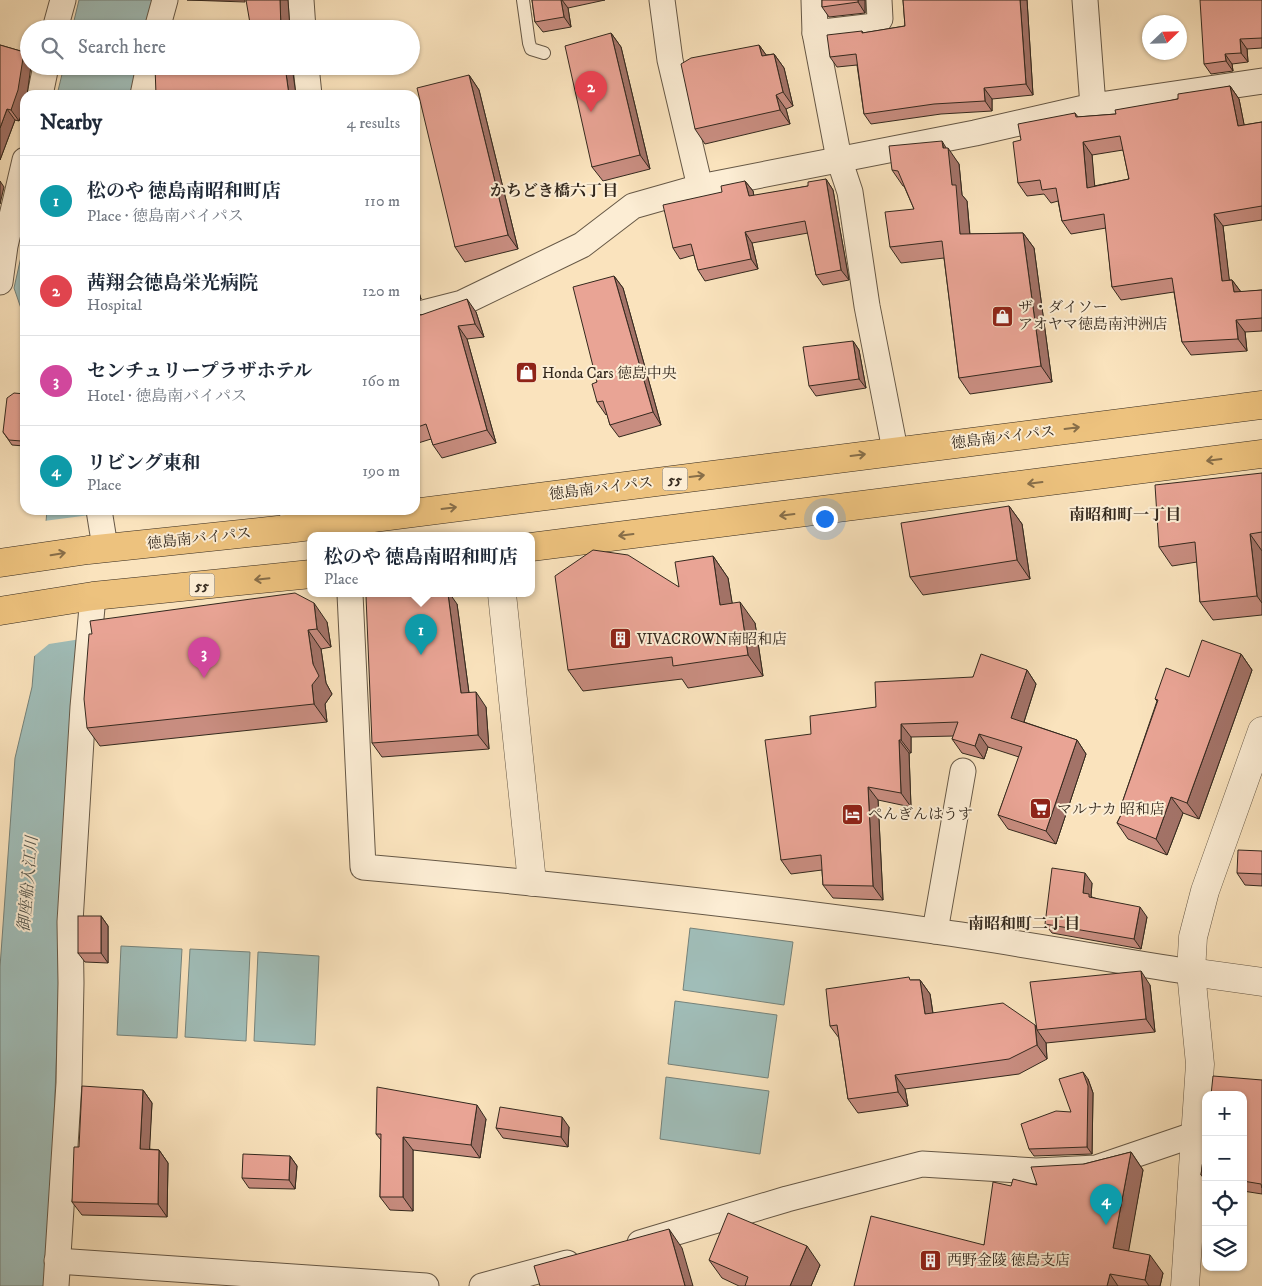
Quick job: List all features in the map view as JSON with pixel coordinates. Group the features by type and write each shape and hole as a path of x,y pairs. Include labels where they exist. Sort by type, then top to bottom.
{"highway":[{"name":"徳島南バイパス","path":"420,507 1262,405"},
{"path":"535,546 1262,454"},
{"name":"徳島南バイパス","path":"0,563 286,520 343,516"},
{"name":"55","path":"0,611 89,597 307,574"}],"street":[{"path":"58,20 63,0"},
{"path":"159,20 165,0"},
{"path":"301,0 302,20"},
{"path":"662,0 670,60 700,187"},
{"path":"814,0 815,34 839,159 850,192 868,306 895,450"},
{"path":"815,34 875,26 880,20 879,0"},
{"path":"1085,0 1093,106"},
{"path":"41,90 44,75"},
{"path":"144,90 147,75"},
{"path":"307,75 308,90"},
{"path":"420,314 462,303 582,245 633,206 700,187 975,133 1093,106 1262,81"},
{"path":"0,282 20,183"},
{"path":"96,548 99,515"},
{"path":"56,1286 69,1083 70,912 89,597"},
{"path":"350,597 363,868 532,882 935,931 1262,982"},
{"path":"502,597 532,882"},
{"path":"1185,1286 1200,1064 1191,972 1193,937 1205,891 1258,756 1262,732"},
{"path":"935,931 963,772"},
{"path":"614,1250 787,1199 922,1164 1036,1171 1096,1168 1196,1134"},
{"path":"482,1286 585,1258"},
{"path":"57,1261 426,1286"}],"lane":[{"path":"523,0 531,49 544,53"}],"water":[{"path":"79,0 155,0 151,20 74,20"},
{"path":"62,75 140,75 138,90 58,90"},
{"path":"20,261 20,305 14,288"},
{"name":"御座船入江川","path":"47,515 88,515 60,967 47,1286 0,1286 0,967 15,758 32,687"},
{"path":"690,928 793,942 784,1005 683,990"},
{"path":"121,946 182,949 177,1038 117,1035"},
{"path":"190,949 250,952 246,1041 185,1037"},
{"path":"258,952 319,956 315,1045 254,1041"},
{"path":"675,1001 777,1015 768,1078 668,1064"},
{"path":"666,1077 769,1091 760,1154 660,1139"}],"pier":[{"path":"90,515 81,639 49,644 32,658 44,521"}],"building":[{"path":"246,0 280,0 281,20 249,20"},
{"path":"532,0 561,0 564,17 535,22"},
{"path":"822,0 858,0 858,2 822,7"},
{"path":"903,0 1020,0 1026,84 984,88 985,101 934,104 864,114 856,54 830,57 827,35 862,31 862,33 905,26"},
{"path":"1200,0 1262,0 1262,38 1240,39 1241,53 1225,54 1226,61 1204,64"},
{"path":"611,33 640,155 592,167 565,46"},
{"path":"0,45 20,51 20,75 18,90 11,110 7,109 0,128"},
{"path":"759,45 762,56 774,54 783,92 776,95 780,110 695,129 681,64 691,58"},
{"path":"155,75 286,75 288,90 156,90"},
{"path":"469,75 508,235 455,247 420,101 420,90 417,88"},
{"path":"1230,86 1238,126 1262,122 1262,206 1214,214 1222,281 1232,280 1234,292 1262,290 1262,318 1236,320 1238,339 1182,342 1172,278 1112,287 1104,214 1062,221 1056,188 1042,190 1040,180 1018,183 1013,142 1021,140 1018,124 1075,113 1076,117 1116,114 1115,110 1178,99 1178,94","holes":["1120,136 1129,179 1087,188 1083,142"]},
{"path":"942,141 943,148 948,148 952,185 956,185 960,234 1023,233 1041,366 959,378 942,241 890,247 885,212 914,209 898,171 892,170 889,146"},
{"path":"826,179 841,270 816,275 805,221 745,232 751,259 698,270 691,244 673,248 663,205 722,192 721,186 745,181 749,196 808,186 808,182"},
{"path":"614,276 653,412 610,425 603,401 597,402 592,384 597,382 573,287"},
{"path":"467,299 475,324 458,326 487,430 433,445 426,424 420,426 421,315"},
{"path":"853,341 859,379 809,386 803,347"},
{"path":"14,393 20,394 20,441 9,440 3,432 7,398"},
{"path":"1262,473 1262,532 1250,534 1257,596 1200,602 1195,542 1159,547 1155,485"},
{"path":"1009,506 1017,560 910,577 901,523"},
{"path":"593,550 628,555 679,587 675,562 713,556 720,605 740,602 748,655 673,666 672,657 568,670 555,576"},
{"path":"295,593 314,603 317,629 308,630 313,664 319,676 312,685 314,704 87,728 84,699 89,634 92,634 90,621"},
{"path":"366,597 448,597 461,693 476,692 478,735 372,743"},
{"path":"1202,640 1241,654 1187,803 1171,797 1156,839 1117,823 1125,807 1121,806 1158,700 1155,699 1166,668 1189,677"},
{"path":"981,654 1027,670 1011,718 1077,740 1046,831 998,815 1022,747 979,734 975,746 952,739 958,722 901,724 901,740 899,740 901,793 868,787 873,886 823,885 821,855 781,860 765,740 811,734 810,716 876,707 875,682 973,677"},
{"path":"1238,850 1262,851 1262,874 1237,873"},
{"path":"1052,868 1085,873 1083,893 1089,894 1089,897 1140,907 1134,939 1045,924"},
{"path":"78,916 101,916 101,953 78,953"},
{"path":"1141,971 1146,1019 1037,1030 1030,982"},
{"path":"909,977 910,980 920,980 925,1014 1003,1003 1035,1025 1037,1045 1009,1059 895,1075 898,1092 848,1099 837,1025 830,1026 826,989"},
{"path":"1083,1072 1088,1086 1087,1147 1029,1149 1021,1124 1056,1111 1071,1112 1059,1079"},
{"path":"1213,1076 1262,1080 1262,1188 1261,1184 1247,1182 1247,1091 1211,1091"},
{"path":"82,1086 143,1090 140,1149 159,1150 158,1204 72,1202 74,1147 79,1147"},
{"path":"377,1087 477,1105 471,1145 403,1137 403,1197 380,1197 381,1134 376,1134"},
{"path":"500,1107 562,1117 561,1137 496,1128"},
{"path":"1131,1152 1113,1248 1150,1255 1145,1280 1110,1274 1107,1286 854,1286 871,1216 984,1245 993,1182 1011,1186 1013,1179 1037,1185 1031,1167 1084,1164"},
{"path":"243,1154 290,1156 289,1180 242,1178"},
{"path":"728,1213 807,1246 790,1286 745,1286 748,1277 709,1260"},
{"path":"669,1229 685,1286 540,1286 534,1266"}],"place":[{"name":"茜翔会徳島栄光病院","path":"591,112"},
{"name":"ザ・ダイソー アオヤマ徳島南沖洲店","path":"1002,316"},
{"name":"Honda Cars 徳島中央","path":"526,373"},
{"name":"VIVACROWN南昭和店","path":"621,639"},
{"name":"松のや 徳島南昭和町店","path":"421,655"},
{"name":"センチュリープラザホテル","path":"204,678"},
{"name":"マルナカ 昭和店","path":"1041,809"},
{"name":"ぺんぎんはうす","path":"852,814"},
{"name":"リビング東和","path":"1106,1225"},
{"name":"西野金陵 徳島支店","path":"931,1260"}],"district":[{"name":"かちどき橋六丁目","path":"554,190"},
{"name":"南昭和町一丁目","path":"1125,514"},
{"name":"南昭和町二丁目","path":"1024,923"}]}
